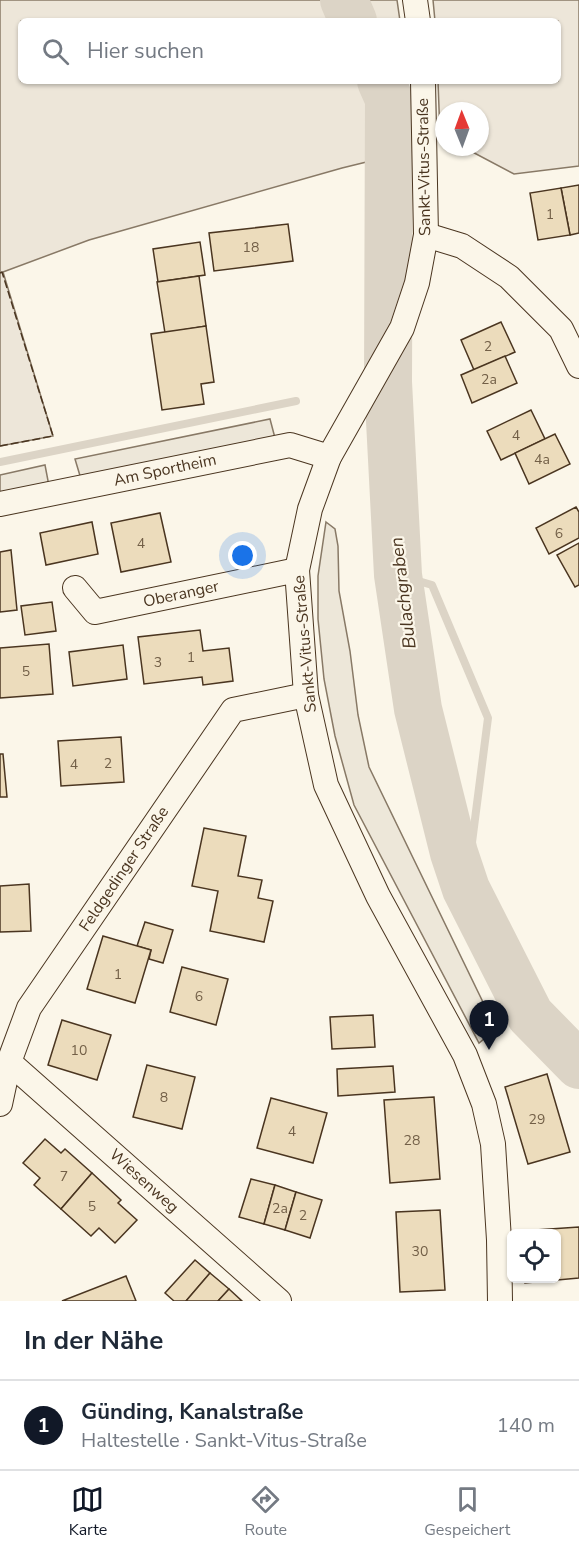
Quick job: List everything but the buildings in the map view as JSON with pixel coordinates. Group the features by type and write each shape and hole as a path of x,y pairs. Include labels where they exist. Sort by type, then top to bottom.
{"street":[{"path":"415,0 418,18"},
{"name":"Sankt-Vitus-Straße","path":"423,84 426,235 417,283 402,328 329,457 309,509 297,570 306,696 326,785 378,896 465,1055 484,1104 493,1144 500,1301"},
{"path":"426,235 462,246 509,277 561,329 577,354"},
{"name":"Am Sportheim","path":"0,504 290,444 329,457"},
{"name":"Oberanger","path":"75,588 95,612 297,570"},
{"name":"Feldgedinger Straße","path":"0,1104 9,1062 29,1008 233,710 306,696"},
{"name":"Wiesenweg","path":"9,1062 279,1301"}],"shaded area":[{"path":"0,0 397,0 400,18 18,18 18,84 407,84 413,147 399,154 89,240 3,272 53,436 0,446"},
{"path":"433,0 579,0 579,166 514,174 480,156 489,156 489,102 439,102 438,84 561,84 561,18 435,18"},
{"path":"270,419 275,438 81,479 75,459"},
{"path":"45,465 49,486 0,496 0,475"},
{"path":"326,522 335,529 338,546 339,591 358,715 369,767 496,1029 479,1043 354,805 335,736 324,679 318,619 318,576"}],"waterway":[{"name":"Bulachgraben","path":"344,0 352,18"},
{"name":"Bulachgraben","path":"382,84 389,99 388,382 398,575 418,709 454,853 466,889 530,1015 579,1065"},
{"path":"0,462 296,401"},
{"path":"398,575 432,585 488,718 466,889"}],"fence":[{"path":"0,273 2,272 53,436 0,446"}],"place":[{"name":"Günding, Kanalstraße","path":"489,1050"}]}
